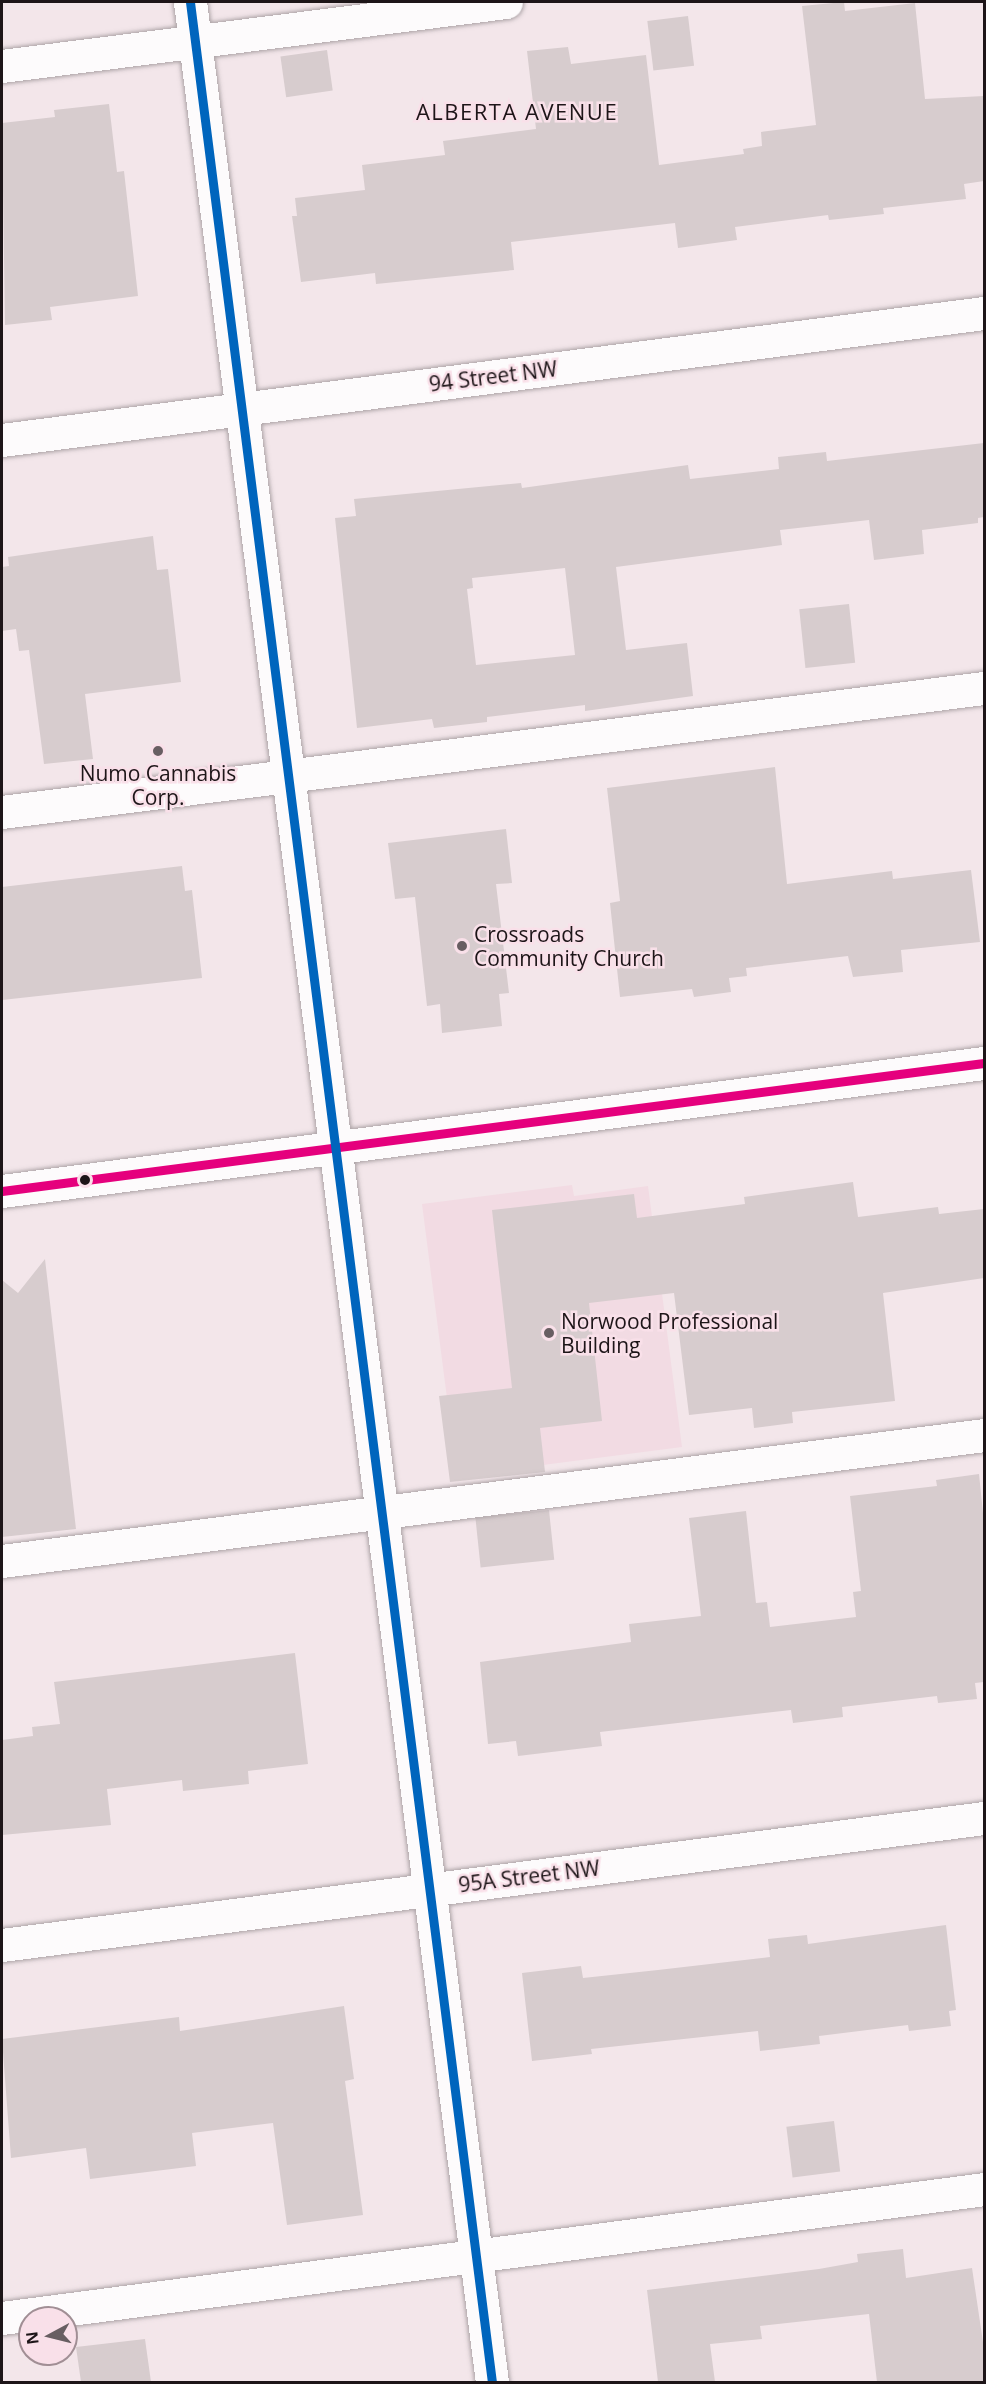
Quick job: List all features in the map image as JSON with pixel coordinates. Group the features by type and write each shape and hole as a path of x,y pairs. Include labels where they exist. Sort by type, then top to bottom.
{"street":[{"path":"190,2 427,1889 492,2382"},
{"path":"2,66 506,2"},
{"name":"94 Street NW","path":"2,440 984,313"},
{"path":"2,812 984,688"},
{"path":"2,1191 984,1064"},
{"path":"2,1561 984,1435"},
{"name":"95A Street NW","path":"2,1945 984,1818"},
{"path":"2,2318 475,2253 984,2188"}],"shaded area":[{"path":"572,1185 574,1196 648,1186 682,1447 457,1476 422,1204"}],"building":[{"path":"844,2 845,11 915,3 925,99 984,96 984,181 964,184 966,199 883,208 884,214 829,220 828,215 735,227 737,240 678,248 675,223 511,242 514,270 376,284 375,273 301,282 292,216 297,216 295,198 365,190 362,165 445,155 443,141 536,129 527,51 568,47 571,64 646,55 659,165 744,154 743,149 762,146 761,132 816,125 802,6"},
{"path":"688,16 694,66 653,71 647,21"},
{"path":"327,50 333,91 286,97 280,57"},
{"path":"109,104 117,172 124,171 138,296 50,307 52,320 5,325 2,123 55,117 54,110"},
{"path":"984,443 984,517 978,518 978,523 922,530 924,554 874,560 869,520 780,530 782,545 616,567 626,650 687,643 693,696 585,711 585,705 487,717 487,722 434,728 432,719 357,728 335,518 356,516 354,499 521,483 522,488 688,465 690,479 779,469 778,457 826,452 827,461","holes":["565,568 575,655 476,665 467,589 473,588 472,578"]},
{"path":"153,536 157,570 168,569 181,682 85,694 93,759 44,764 29,650 19,651 16,629 2,631 2,567 9,566 8,557"},
{"path":"849,604 855,663 805,668 799,609"},
{"path":"775,767 787,884 892,871 893,879 971,870 980,942 901,950 903,972 853,977 848,956 746,968 747,976 729,978 731,992 694,997 692,989 620,997 610,903 620,901 607,788"},
{"name":"Crossroads Community Church","path":"506,829 512,883 496,884 509,993 499,994 502,1026 442,1033 440,1004 427,1006 415,897 395,899 388,843"},
{"path":"182,866 185,891 192,890 202,978 2,1000 2,887"},
{"path":"853,1182 858,1217 938,1207 939,1214 984,1209 984,1278 883,1293 895,1401 792,1412 793,1423 754,1428 752,1408 689,1415 674,1293 589,1303 602,1421 540,1428 545,1472 450,1482 439,1396 512,1388 492,1210 634,1194 637,1218 745,1204 744,1197"},
{"path":"45,1259 76,1529 2,1537 2,1280 18,1293"},
{"path":"979,1474 984,1523 984,1682 975,1683 977,1699 938,1703 937,1696 842,1707 843,1717 793,1723 791,1710 600,1732 602,1746 518,1756 516,1741 488,1744 480,1662 631,1642 629,1624 701,1616 689,1518 746,1511 756,1603 767,1602 770,1627 856,1617 853,1592 861,1591 850,1496 937,1486 936,1480"},
{"path":"549,1510 554,1560 481,1567 475,1518"},
{"path":"295,1653 308,1764 248,1771 249,1784 183,1791 182,1780 107,1789 111,1825 2,1835 2,1740 33,1736 32,1727 60,1724 54,1682"},
{"path":"946,1925 956,2010 949,2011 951,2026 909,2031 908,2025 819,2036 820,2044 760,2051 758,2031 591,2049 592,2054 532,2061 522,1973 581,1966 583,1978 658,1970 770,1957 768,1939 807,1935 808,1944"},
{"path":"344,2006 354,2079 345,2081 363,2215 287,2225 273,2123 192,2133 196,2166 90,2179 86,2148 11,2158 2,2039 179,2017 180,2031"},
{"path":"834,2121 840,2172 793,2177 786,2127"},
{"path":"903,2249 906,2278 972,2268 984,2349 984,2382 877,2382 869,2314 760,2326 762,2339 710,2344 715,2382 658,2382 647,2290 819,2269 858,2262 857,2254"},
{"path":"145,2339 151,2382 81,2382 78,2347"}],"transit line":[{"path":"190,2 492,2382"},
{"path":"2,1191 984,1063"}],"place":[{"name":"Numo Cannabis Corp.","path":"158,751"},
{"name":"Crossroads Community Church","path":"462,946"},
{"name":"Norwood Professional Building","path":"549,1333"}],"district":[{"name":"ALBERTA AVENUE","path":"517,112"}]}
